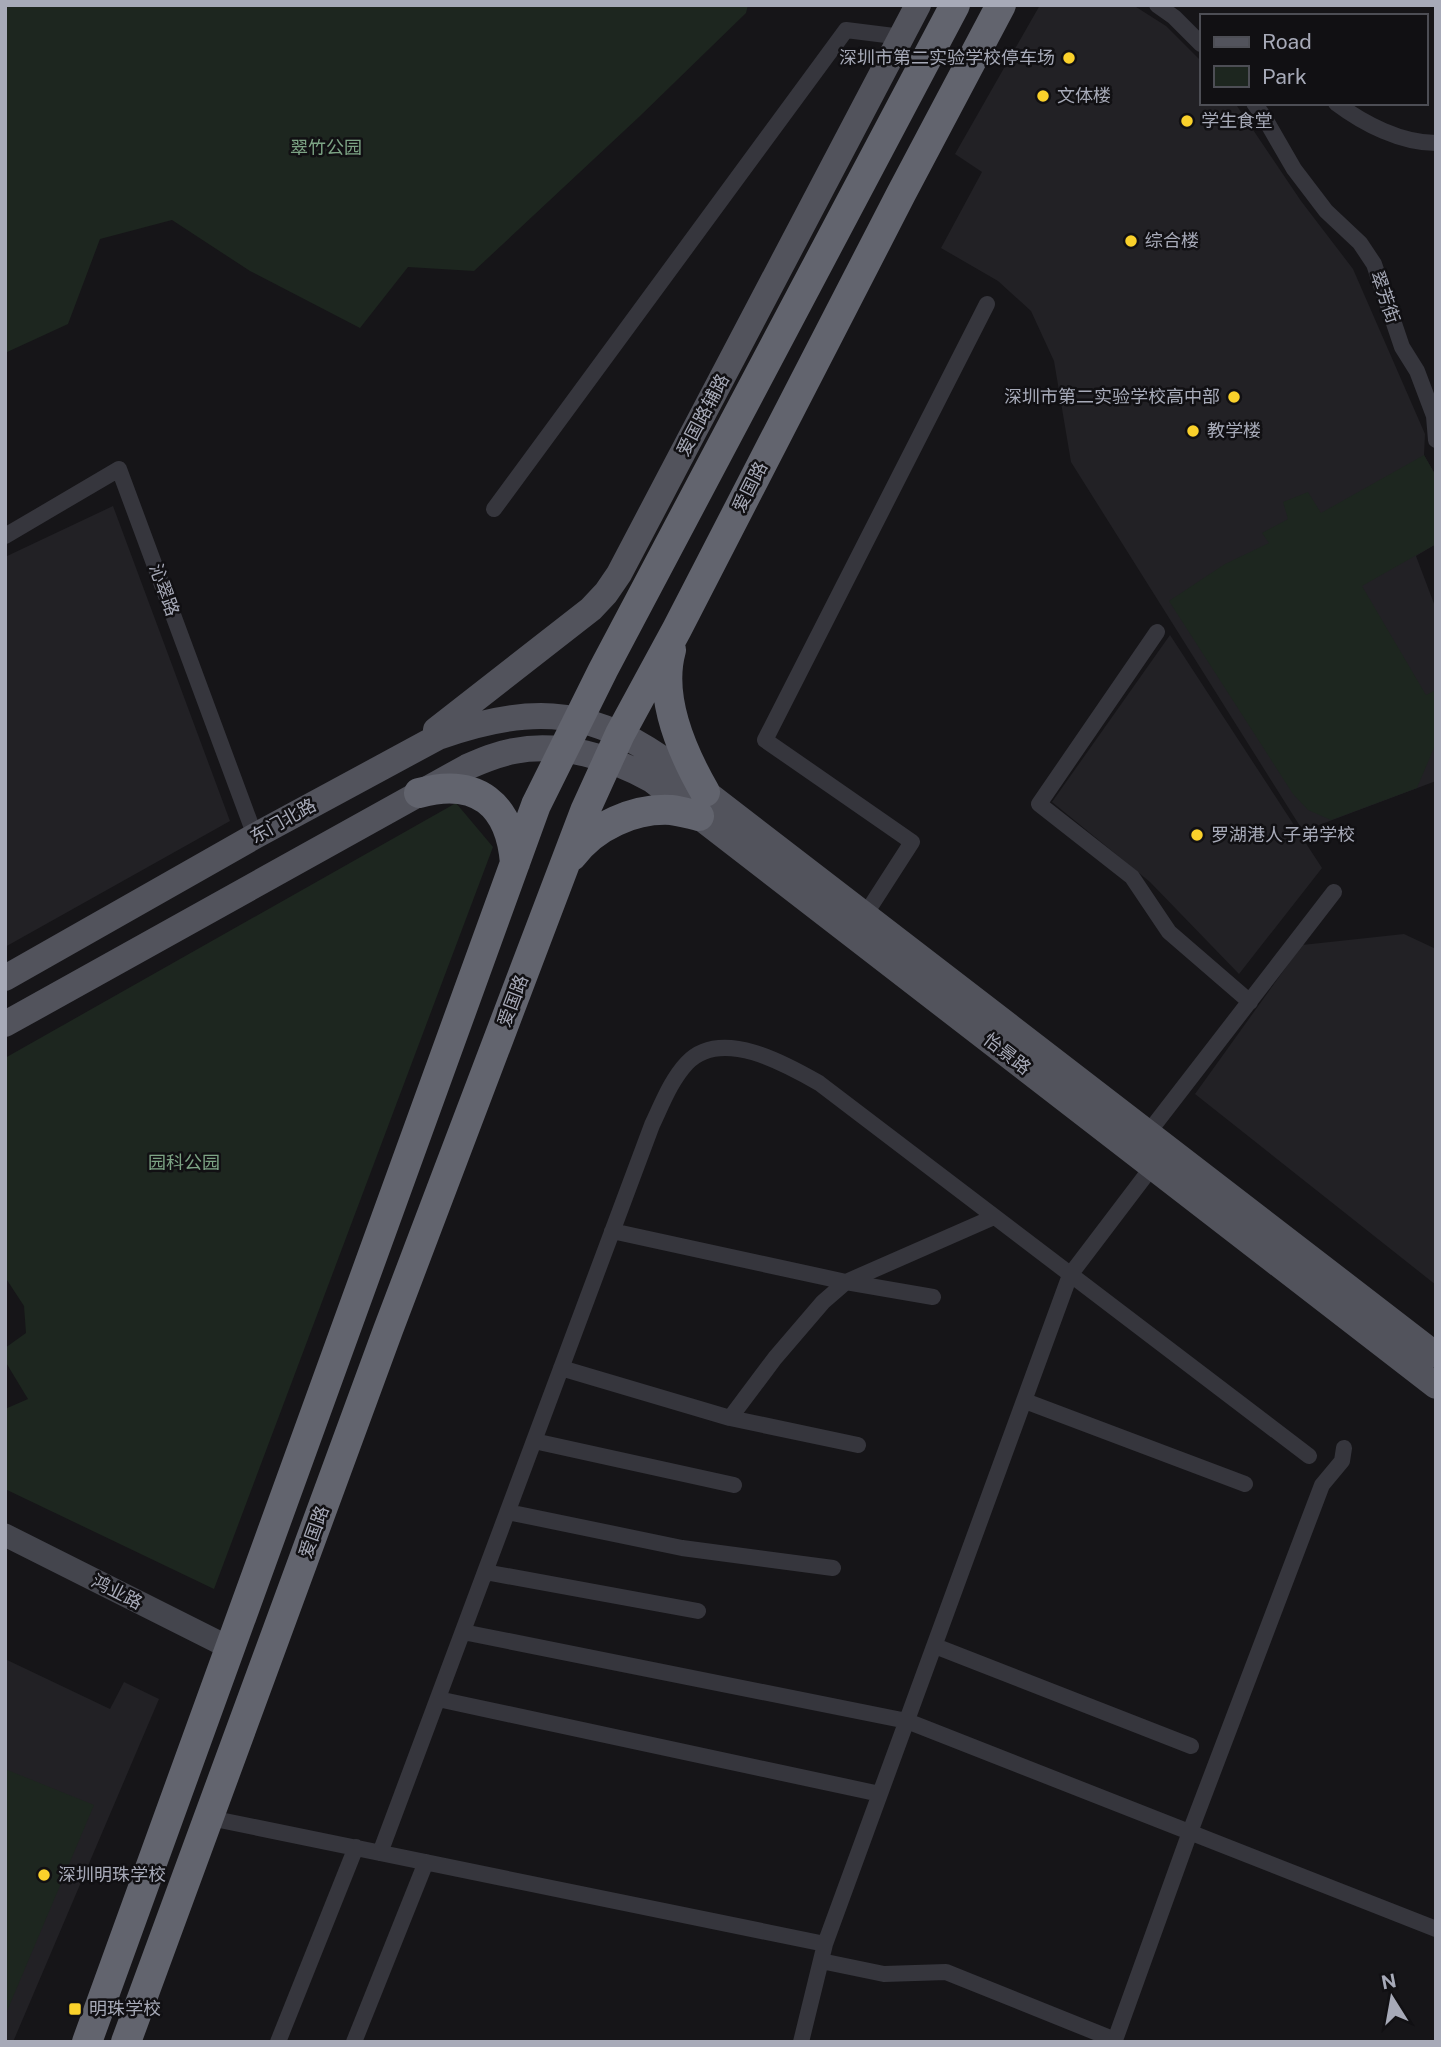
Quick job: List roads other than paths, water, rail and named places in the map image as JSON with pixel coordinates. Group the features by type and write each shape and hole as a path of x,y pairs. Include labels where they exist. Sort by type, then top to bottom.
{"highway":[{"path":"87,2042 536,805 955,5"},
{"name":"爱国路","path":"127,2042 388,1330 585,811 614,747 1001,5"},
{"path":"564,867 580,845 619,820 642,813 702,804 670,705 668,667 677,629"},
{"path":"419,793 452,788 471,791 488,800 499,811 507,827 513,843 515,864"}],"main road":[{"name":"爱国路辅路","path":"404,755 574,624 606,593 619,574 918,5"},
{"name":"东门北路","path":"5,978 255,836 438,737 514,716 549,715 579,720"},
{"name":"怡景路","path":"579,720 614,747"},
{"name":"怡景路","path":"564,750 614,747 649,749 702,804 1152,1167 1436,1386"},
{"path":"5,1024 467,767 493,755 516,750 564,750"},
{"name":"怡景路","path":"702,804 865,915 1436,1355"}],"street":[{"path":"1157,5 1174,17 1200,43"},
{"path":"1174,17 1200,26"},
{"path":"494,509 846,30 902,37"},
{"name":"翠芳街","path":"1255,105 1294,169 1326,211 1360,243 1374,264 1402,348 1417,372 1434,416 1436,440"},
{"path":"1338,105 1395,136 1436,143"},
{"path":"865,915 912,842 765,740 987,304"},
{"name":"沁翠路","path":"5,536 119,469 255,836"},
{"path":"1157,632 1039,804 1132,877 1169,932 1250,1002"},
{"path":"1148,1133 1334,892"},
{"path":"380,1853 652,1125 672,1084 688,1062 703,1052 741,1049 770,1057 819,1083 1309,1456"},
{"path":"802,2041 825,1944 1070,1275 1152,1167"},
{"path":"730,1418 775,1358 823,1303 846,1282 994,1217"},
{"path":"612,1231 846,1282 933,1297"},
{"path":"561,1368 730,1418 858,1445"},
{"path":"1025,1401 1245,1484"},
{"path":"534,1441 734,1485"},
{"path":"821,1961 884,1974 946,1972 1115,2040 1190,1832 1322,1485 1342,1461 1344,1448"},
{"path":"508,1512 682,1548 833,1568"},
{"name":"鸿业路","path":"5,1535 230,1648"},
{"path":"485,1572 698,1611"},
{"path":"463,1632 907,1721 1436,1929"},
{"path":"935,1646 1191,1746"},
{"path":"438,1699 880,1794"},
{"path":"209,1818 825,1944"},
{"path":"278,2042 356,1847"},
{"path":"354,2042 426,1862"}],"place":[{"name":"深圳市第二实验学校停车场","path":"1069,58"},
{"name":"文体楼","path":"1043,96"},
{"name":"学生食堂","path":"1187,121"},
{"name":"综合楼","path":"1131,241"},
{"name":"深圳市第二实验学校高中部","path":"1234,397"},
{"name":"教学楼","path":"1193,431"},
{"name":"罗湖港人子弟学校","path":"1197,835"},
{"name":"深圳明珠学校","path":"44,1875"},
{"name":"明珠学校","path":"75,2009"}],"park label":[{"name":"翠竹公园","path":"326,148"},
{"name":"园科公园","path":"184,1163"}]}
